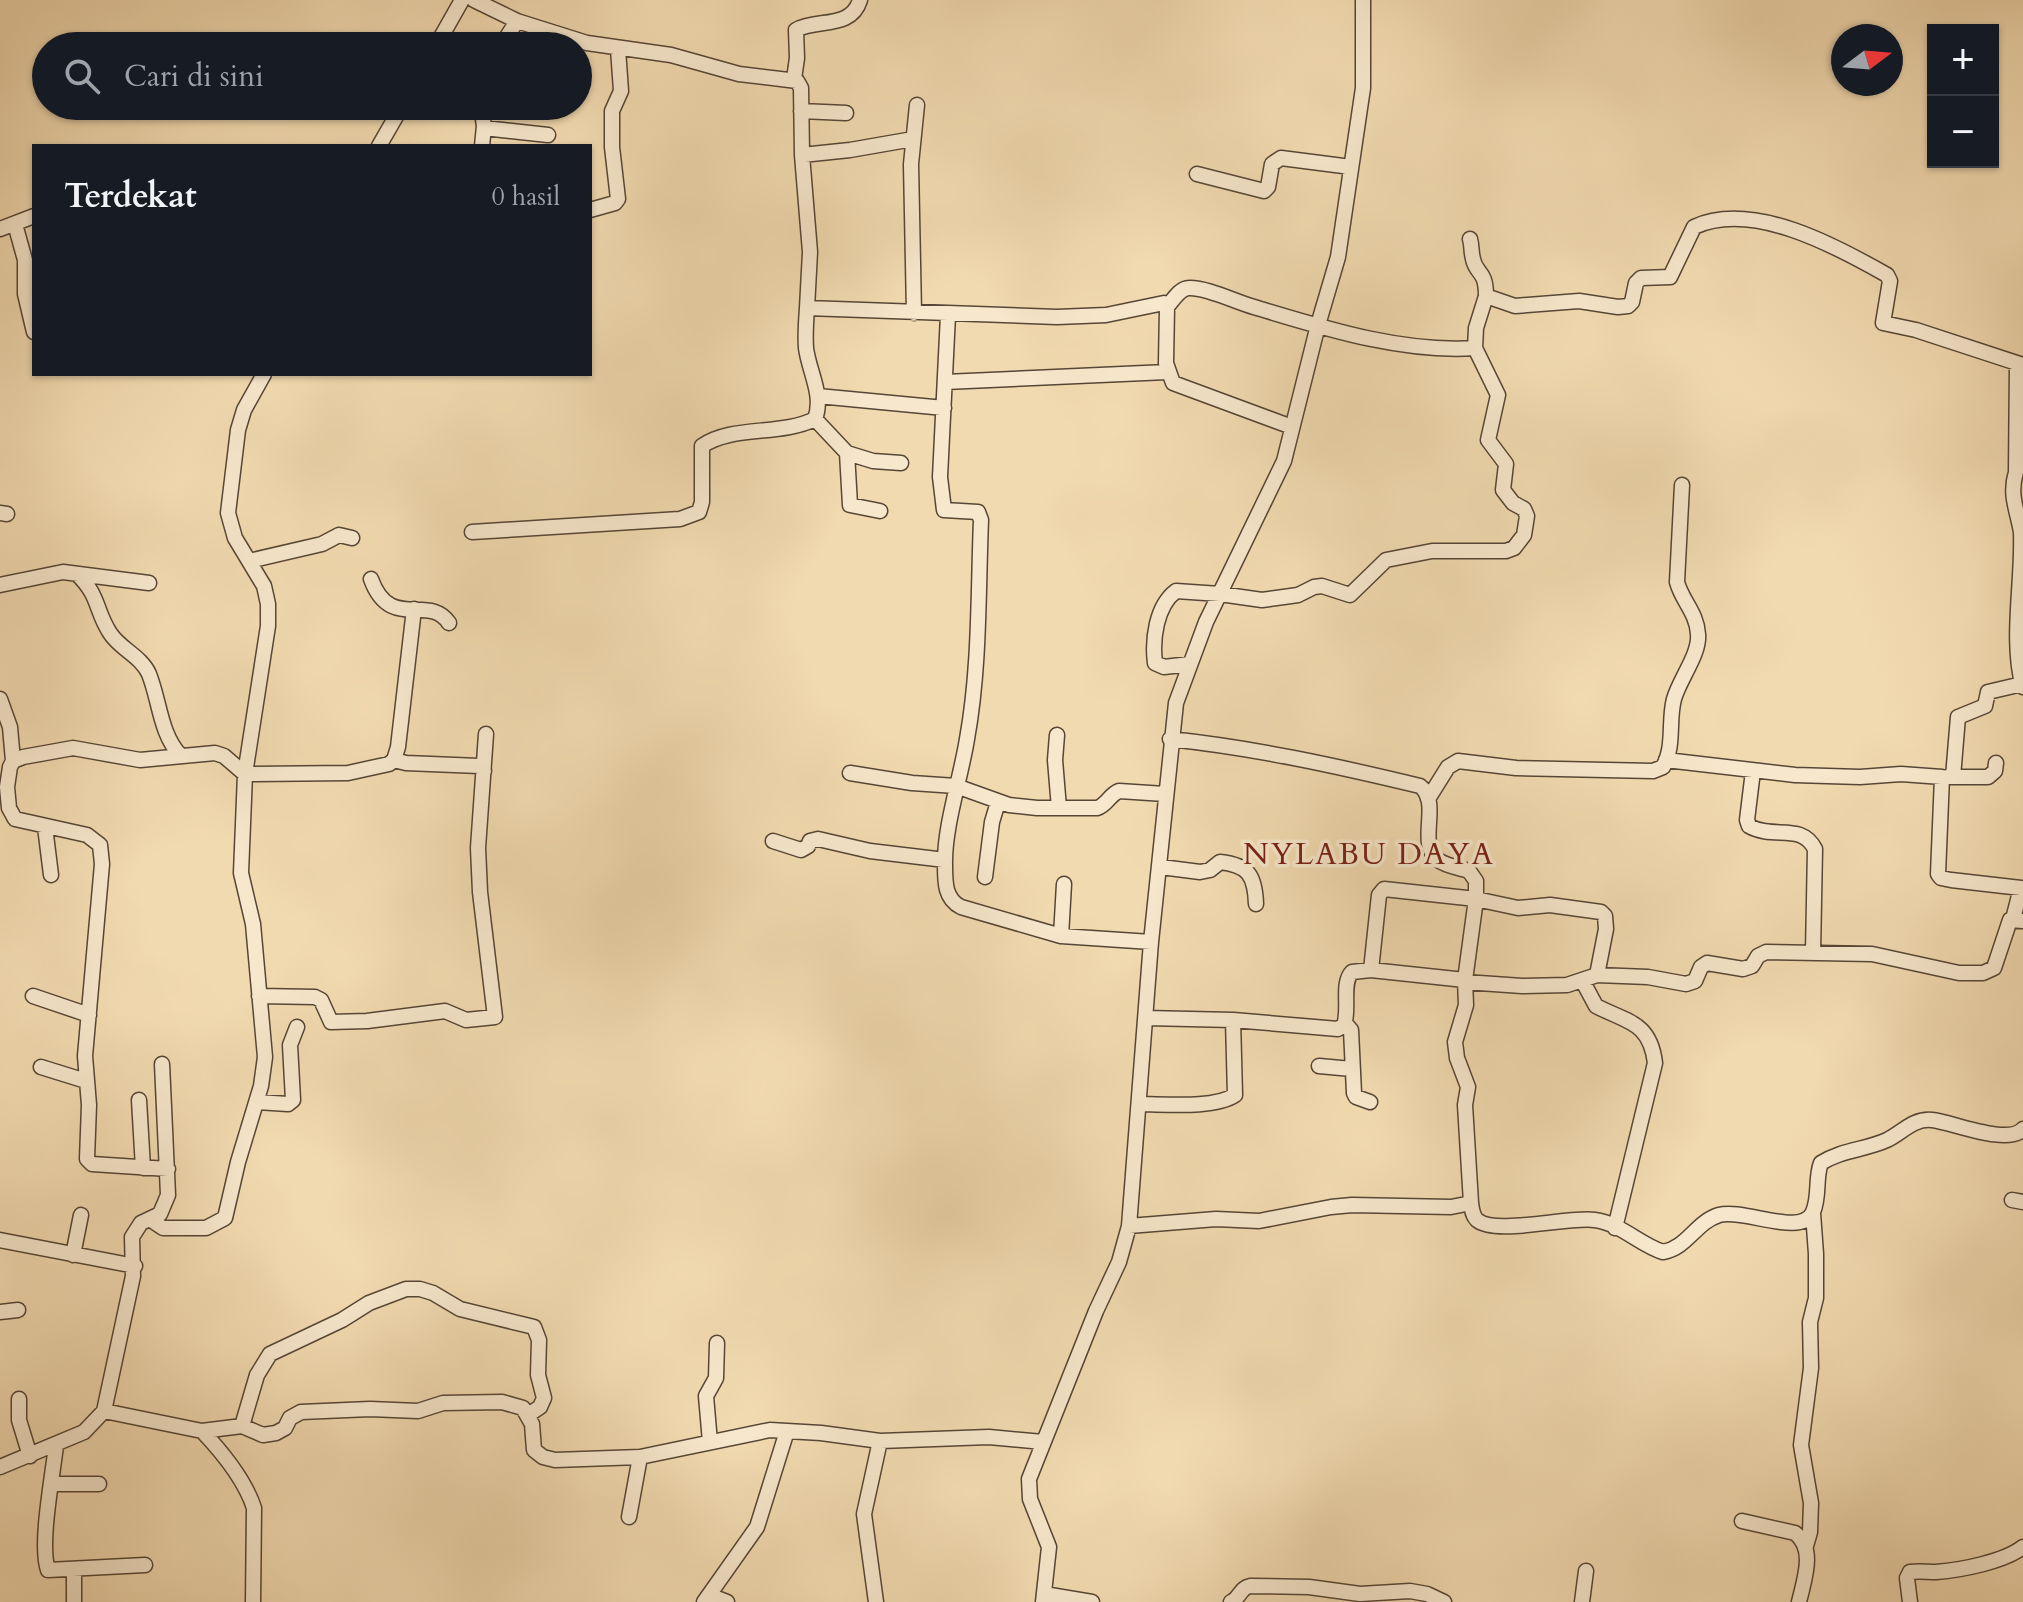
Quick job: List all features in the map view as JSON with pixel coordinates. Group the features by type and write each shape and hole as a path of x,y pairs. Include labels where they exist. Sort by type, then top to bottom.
{"street":[{"path":"444,32 462,0"},
{"path":"474,0 517,21 552,32"},
{"path":"472,532 680,519 701,509 702,446 707,442 804,424 815,419 819,409 818,396 807,352 810,252 802,155 801,88 794,79 796,30 834,23 853,13 860,0"},
{"path":"1092,1602 1044,1598 1049,1547 1028,1491 1029,1479 1096,1311 1119,1262 1129,1226 1151,942 1176,703 1220,594 1284,461 1338,257 1363,88 1363,0"},
{"path":"510,32 517,21"},
{"path":"592,44 671,55 739,74 794,79"},
{"path":"592,209 615,203 618,199 612,147 612,111 621,91 618,49"},
{"path":"914,313 911,164 917,105"},
{"path":"801,111 846,113"},
{"path":"380,144 394,120"},
{"path":"482,144 483,120"},
{"path":"484,128 548,135"},
{"path":"802,155 913,139"},
{"path":"1197,174 1264,191 1268,187 1272,164 1281,158 1351,167"},
{"path":"0,229 32,217"},
{"path":"1370,1102 1356,1097 1354,1093 1351,1030 1345,1023 1348,975 1357,970 1522,986 1573,984 1597,975 1648,977 1686,984 1695,981 1701,967 1707,963 1743,969 1752,966 1758,956 1766,952 1813,952 1872,954 1959,973 1983,973 1994,968 2006,928 2018,920 2022,888 1951,880 1938,874 1958,717 1985,706 1986,693 1990,690 2023,686 2018,659 2022,544 2012,484 2016,472 2020,365 1916,330 1883,323 1890,281 1887,275 1828,244 1741,218 1694,227 1670,277 1641,278 1636,283 1632,302 1628,306 1579,301 1515,306 1486,296"},
{"path":"15,224 25,260 25,294 32,324"},
{"path":"1190,664 1164,667 1155,663 1155,633 1164,604 1176,591 1262,600 1298,595 1322,586 1350,595 1386,560 1432,551 1506,551 1518,545 1524,535 1527,516 1524,509 1513,503 1503,490 1506,464 1490,445 1488,434 1498,395 1475,348 1476,328 1486,296 1486,281 1474,264 1470,239"},
{"path":"1292,427 1173,383 1167,372 1167,307 1185,288 1195,288 1318,325 1420,347 1452,350 1475,348"},
{"path":"807,308 948,315 1106,315 1137,311 1161,303 1167,307"},
{"path":"948,315 940,477 944,509 974,510 980,514 981,520 976,668 967,741 956,786 945,860 948,895 954,904 1061,936 1151,942"},
{"path":"945,382 1167,372"},
{"path":"151,1220 163,1228 206,1228 225,1218 263,1078 265,1043 253,924 241,873 245,774 268,626 268,604 264,586 229,523 227,500 241,417 263,376"},
{"path":"818,396 944,408"},
{"path":"815,419 847,453 873,461 901,463"},
{"path":"847,453 850,505 880,511"},
{"path":"1428,799 1448,767 1458,761 1516,768 1658,771 1666,760 1674,698 1699,642 1696,618 1677,582 1682,485"},
{"path":"249,561 322,544 339,535 352,538"},
{"path":"0,585 46,573 149,583"},
{"path":"77,574 90,586 108,631 147,670 159,704 166,738 180,755"},
{"path":"371,579 386,605 442,615 449,623"},
{"path":"394,760 414,609"},
{"path":"0,699 10,727 13,761 3,787 15,819 87,835 100,845 102,864 85,1062 88,1162 168,1169"},
{"path":"259,996 315,997 321,1000 331,1022 367,1021 445,1011 466,1020 495,1017 480,892 478,848 486,734"},
{"path":"1057,735 1055,760 1059,808"},
{"path":"1170,739 1234,746 1351,769 1420,786 1425,790 1432,854 1440,862 1469,871 1476,881 1465,981 1466,1005 1455,1049 1468,1087 1465,1105 1471,1203 1478,1221 1489,1226 1594,1220 1663,1252 1673,1251 1702,1223 1722,1214 1746,1214 1792,1224 1804,1221 1813,1213"},
{"path":"13,761 73,748 140,760 218,754 245,774 348,773 376,768 394,760 479,766 484,771"},
{"path":"1666,760 1753,771 1860,777 1992,775 1996,763"},
{"path":"1753,771 1747,820 1749,826 1757,831 1807,836 1815,849 1813,952"},
{"path":"850,773 956,786 998,802 1037,808 1104,806 1113,793 1119,791 1165,794"},
{"path":"985,877 991,827 998,802"},
{"path":"45,827 51,875"},
{"path":"773,841 801,850 810,841 818,839 870,851 945,860"},
{"path":"1161,867 1200,872 1210,870 1220,862 1238,864 1247,871 1254,884 1256,904"},
{"path":"1061,936 1064,884"},
{"path":"1371,970 1382,890 1476,899 1518,908 1550,905 1604,914 1606,929 1597,975"},
{"path":"1582,980 1596,1006 1632,1021 1653,1051 1655,1063 1615,1228"},
{"path":"33,996 89,1015"},
{"path":"1146,1018 1233,1020 1338,1029 1345,1023"},
{"path":"1139,1104 1210,1103 1228,1100 1235,1095 1233,1020"},
{"path":"257,1102 288,1104 293,1100 290,1045 297,1027"},
{"path":"0,1467 84,1432 104,1411 135,1266 132,1243 135,1229 160,1214 166,1203 168,1169 162,1064"},
{"path":"1319,1066 1352,1069"},
{"path":"41,1067 86,1081"},
{"path":"139,1100 143,1168"},
{"path":"1799,1602 1810,1532 1811,1503 1801,1445 1811,1368 1810,1322 1816,1298 1813,1213 1821,1163 1833,1155 1887,1140 1918,1121 1936,1121 1963,1129 2009,1135 2022,1132"},
{"path":"1129,1226 1216,1219 1259,1221 1352,1205 1451,1207 1471,1203"},
{"path":"73,1255 81,1215"},
{"path":"0,1240 135,1266"},
{"path":"242,1426 257,1375 270,1354 342,1320 369,1303 406,1289 420,1289 460,1309 534,1327 539,1340 538,1375 544,1398 540,1407 528,1415"},
{"path":"0,1312 18,1310"},
{"path":"710,1442 706,1396 716,1378 717,1343"},
{"path":"19,1399 19,1420 30,1456"},
{"path":"104,1411 202,1431 242,1426 263,1435 285,1428 290,1418 301,1412 370,1409 418,1411 443,1403 513,1403 528,1415 534,1450 543,1457 583,1460 640,1457 754,1432 787,1431 880,1441 989,1437 1043,1442"},
{"path":"202,1431 237,1475 254,1508 253,1602"},
{"path":"727,1602 707,1599 757,1527 787,1431"},
{"path":"876,1602 877,1591 867,1548 864,1514 880,1441"},
{"path":"56,1445 46,1567 51,1571 145,1565"},
{"path":"629,1517 640,1457"},
{"path":"53,1484 99,1484"},
{"path":"1742,1521 1795,1533 1806,1546"},
{"path":"1910,1602 1907,1578 1910,1572 1937,1572 1987,1562 2009,1556 2023,1547"},
{"path":"74,1570 74,1602"},
{"path":"1582,1602 1586,1571"},
{"path":"1231,1602 1241,1590 1250,1586 1309,1587 1360,1594 1410,1591 1444,1602"}],"district":[{"name":"NYLABU DAYA","path":"1369,854"}]}
